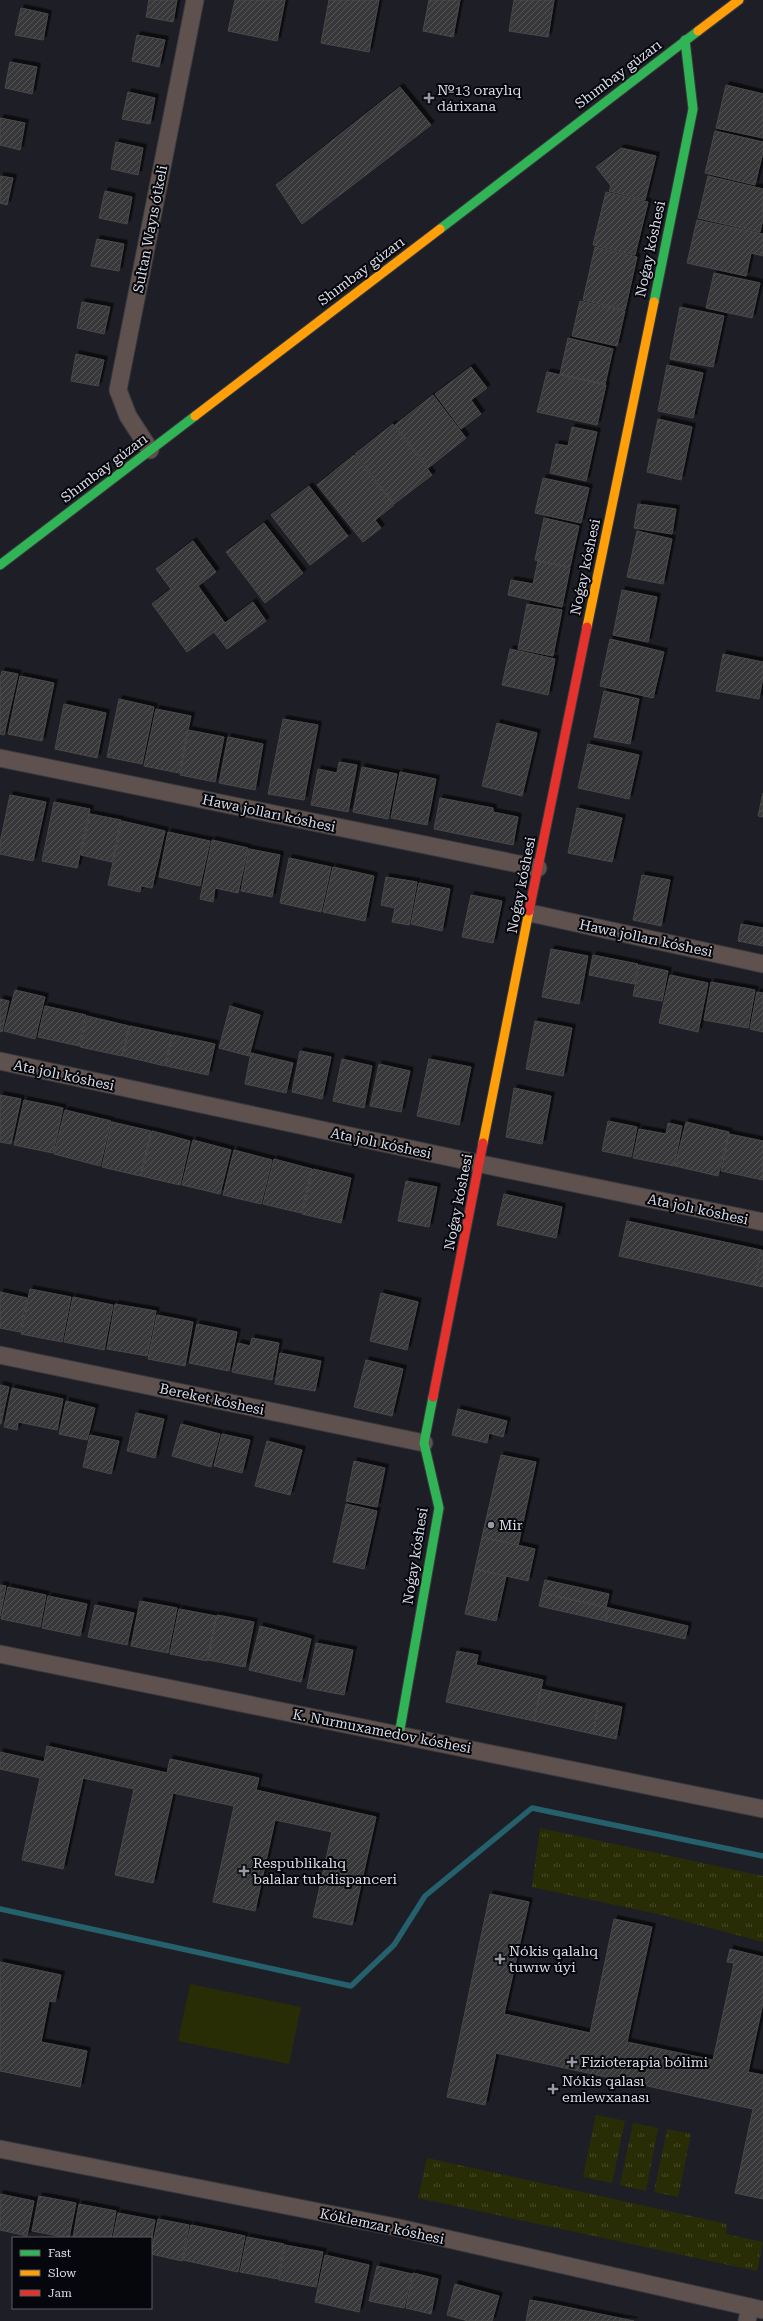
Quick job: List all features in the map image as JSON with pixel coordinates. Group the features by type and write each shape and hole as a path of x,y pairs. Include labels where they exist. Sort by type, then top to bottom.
{"street":[{"name":"Sultan Wayıs ótkeli","path":"150,450 128,416 118,390 195,0"},
{"name":"Shımbay gúzarı","path":"0,565 739,0"},
{"name":"Noǵay kóshesi","path":"399,1734 439,1508 424,1443 481,1164 538,868 693,109 686,40"},
{"name":"Hawa jolları kóshesi","path":"0,758 538,868"},
{"name":"Hawa jolları kóshesi","path":"530,913 763,964"},
{"name":"Ata jolı kóshesi","path":"0,1061 481,1164 763,1222"},
{"name":"Bereket kóshesi","path":"0,1355 424,1443"},
{"name":"K. Nurmuxamedov kóshesi","path":"0,1654 763,1809"},
{"name":"Kóklemzar kóshesi","path":"0,2149 395,2227 754,2313"}],"green space":[{"path":"540,1828 763,1876 763,1942 662,1915 532,1887"},
{"path":"190,1984 301,2007 289,2064 178,2041"},
{"path":"596,2115 625,2121 612,2183 583,2177"},
{"path":"633,2123 658,2128 646,2191 620,2185"},
{"path":"667,2129 691,2134 678,2197 654,2192"},
{"path":"427,2158 727,2224 726,2234 763,2242 757,2271 418,2198"}],"building":[{"path":"149,0 177,0 173,22 146,17"},
{"path":"235,0 285,0 277,41 228,31"},
{"path":"329,0 379,0 369,52 321,43"},
{"path":"429,0 460,0 453,37 423,31"},
{"path":"514,0 554,0 548,37 509,31"},
{"path":"21,8 48,14 43,40 15,35"},
{"path":"137,35 165,40 159,67 132,61"},
{"path":"10,62 37,67 32,94 5,88"},
{"path":"726,85 763,94 763,138 716,128"},
{"path":"400,87 431,125 302,224 276,185"},
{"path":"128,92 155,98 150,124 122,119"},
{"path":"0,118 25,123 20,150 0,145"},
{"path":"715,131 763,142 763,152 755,185 705,173"},
{"path":"116,142 143,148 138,175 111,169"},
{"path":"621,148 656,156 645,200 609,191 611,186 596,167"},
{"path":"0,176 13,178 7,205 0,203"},
{"path":"708,176 763,189 763,219 760,232 698,218"},
{"path":"105,191 132,197 127,224 99,218"},
{"path":"606,192 648,202 635,255 593,245"},
{"path":"697,220 763,234 763,256 751,253 746,276 687,263"},
{"path":"97,239 124,244 119,271 91,266"},
{"path":"595,247 637,257 625,310 583,300"},
{"path":"714,273 760,283 752,318 706,308"},
{"path":"580,301 625,311 617,346 572,336"},
{"path":"82,302 110,307 104,334 77,328"},
{"path":"680,307 724,316 713,367 670,359"},
{"path":"568,338 613,349 605,384 560,374"},
{"path":"76,354 104,360 98,386 71,381"},
{"path":"667,365 703,373 693,418 658,411"},
{"path":"471,367 487,388 471,400 481,414 461,429 435,394"},
{"path":"547,372 606,385 597,425 537,412"},
{"path":"433,395 466,438 428,468 395,425"},
{"path":"658,419 692,427 681,480 647,472"},
{"path":"393,424 432,475 394,504 355,454"},
{"path":"572,427 597,432 586,481 550,473 556,444 568,446"},
{"path":"354,455 394,505 375,520 381,528 363,542 317,485"},
{"path":"543,478 589,488 581,523 535,513"},
{"path":"309,486 348,536 310,565 271,515"},
{"path":"638,504 676,509 672,534 634,528"},
{"path":"544,518 579,526 570,567 535,560"},
{"path":"264,523 303,573 265,603 226,552"},
{"path":"637,531 672,539 663,584 627,577"},
{"path":"193,541 216,572 198,586 225,623 253,602 266,621 227,649 214,632 187,652 152,604 171,589 156,569"},
{"path":"538,561 570,568 562,607 508,595 511,580 533,584"},
{"path":"622,590 657,597 648,642 613,635"},
{"path":"527,604 562,610 553,656 518,649"},
{"path":"610,639 664,652 653,698 600,686"},
{"path":"510,649 555,659 548,695 502,685"},
{"path":"723,654 763,662 763,677 759,699 716,691"},
{"path":"2,671 18,674 4,735 0,734 0,679"},
{"path":"20,676 54,683 42,741 8,734"},
{"path":"604,691 639,699 630,744 594,737"},
{"path":"119,699 154,707 142,764 107,757"},
{"path":"64,704 106,713 97,758 55,749"},
{"path":"156,709 191,716 179,773 144,766"},
{"path":"283,719 318,725 304,800 268,794"},
{"path":"497,723 537,733 522,796 482,786"},
{"path":"188,730 224,737 215,782 180,775"},
{"path":"228,737 263,744 255,790 219,783"},
{"path":"588,744 639,755 629,799 578,788"},
{"path":"339,762 357,765 348,812 311,805 318,769 337,773"},
{"path":"362,767 397,774 388,819 353,812"},
{"path":"400,772 436,779 427,825 391,818"},
{"path":"763,793 763,817 758,816"},
{"path":"10,795 46,802 33,861 0,854 0,843"},
{"path":"440,798 493,808 493,812 518,817 513,845 434,829"},
{"path":"54,802 90,809 77,868 42,861"},
{"path":"577,808 622,818 612,862 568,853"},
{"path":"90,814 121,820 112,862 81,855"},
{"path":"122,821 165,831 152,888 141,886 140,892 108,885"},
{"path":"168,832 210,841 200,886 159,877"},
{"path":"212,840 248,848 238,893 215,888 213,902 200,899"},
{"path":"249,849 280,855 272,897 241,891"},
{"path":"289,858 331,867 321,912 280,903"},
{"path":"333,867 374,876 365,921 323,912"},
{"path":"642,875 670,880 661,926 633,920"},
{"path":"386,877 417,882 409,925 392,922 395,908 381,905"},
{"path":"419,883 450,889 442,931 411,924"},
{"path":"471,895 502,901 493,943 462,937"},
{"path":"741,924 763,928 763,946 738,941"},
{"path":"551,949 588,956 579,1004 542,997"},
{"path":"593,955 638,964 634,984 589,975"},
{"path":"639,965 668,971 662,1001 633,996"},
{"path":"670,975 708,983 698,1032 659,1023"},
{"path":"711,982 755,990 748,1028 704,1020"},
{"path":"15,990 45,997 35,1039 4,1031"},
{"path":"757,992 763,993 763,1032 750,1029"},
{"path":"0,999 9,1001 2,1032 0,1031"},
{"path":"45,1006 86,1015 79,1046 38,1037"},
{"path":"230,1006 260,1015 249,1056 219,1048"},
{"path":"87,1016 129,1026 122,1056 80,1047"},
{"path":"535,1021 572,1028 563,1076 526,1069"},
{"path":"130,1026 172,1035 165,1066 123,1056"},
{"path":"173,1035 215,1044 208,1075 166,1066"},
{"path":"300,1051 331,1057 322,1099 292,1092"},
{"path":"251,1053 293,1063 286,1093 245,1084"},
{"path":"342,1059 372,1066 364,1108 333,1101"},
{"path":"429,1059 471,1067 459,1125 417,1116"},
{"path":"379,1064 410,1071 401,1112 370,1106"},
{"path":"514,1088 551,1096 542,1144 506,1137"},
{"path":"0,1095 21,1099 11,1144 0,1142"},
{"path":"24,1100 63,1108 53,1153 14,1145"},
{"path":"65,1110 111,1121 100,1166 54,1154"},
{"path":"608,1121 637,1127 631,1157 602,1151"},
{"path":"112,1122 151,1131 140,1176 102,1167"},
{"path":"686,1122 729,1132 718,1176 675,1166"},
{"path":"668,1123 682,1126 674,1166 633,1158 639,1129 666,1134"},
{"path":"152,1131 190,1141 180,1185 141,1176"},
{"path":"729,1134 763,1141 763,1180 721,1171"},
{"path":"193,1140 231,1150 220,1194 182,1185"},
{"path":"234,1150 272,1160 261,1204 223,1195"},
{"path":"274,1159 312,1169 301,1213 263,1204"},
{"path":"313,1169 351,1178 341,1223 302,1214"},
{"path":"406,1181 437,1187 429,1227 398,1221"},
{"path":"504,1194 562,1207 556,1238 497,1225"},
{"path":"627,1221 761,1250 754,1285 619,1256"},
{"path":"761,1250 763,1251 763,1287 754,1285"},
{"path":"30,1289 71,1297 62,1342 21,1334"},
{"path":"0,1292 27,1298 20,1332 0,1328"},
{"path":"381,1293 418,1302 407,1350 370,1341"},
{"path":"73,1297 113,1305 104,1350 64,1342"},
{"path":"115,1304 156,1311 147,1356 107,1349"},
{"path":"157,1315 193,1322 185,1366 148,1359"},
{"path":"197,1324 237,1332 229,1371 189,1363"},
{"path":"252,1338 279,1343 272,1380 232,1372 238,1343 250,1346"},
{"path":"280,1353 321,1361 315,1391 275,1384"},
{"path":"366,1360 403,1369 392,1416 354,1407"},
{"path":"0,1385 9,1387 1,1424 0,1424"},
{"path":"12,1388 63,1399 57,1430 18,1422 17,1430 4,1427"},
{"path":"66,1401 95,1408 87,1440 59,1434"},
{"path":"458,1409 507,1421 503,1437 489,1433 487,1443 452,1435"},
{"path":"136,1413 164,1419 155,1458 127,1451"},
{"path":"181,1424 220,1434 211,1467 172,1456"},
{"path":"222,1434 250,1440 242,1473 214,1466"},
{"path":"90,1435 119,1441 111,1474 83,1467"},
{"path":"267,1441 302,1450 290,1495 255,1486"},
{"path":"501,1455 536,1462 518,1546 482,1537"},
{"path":"354,1461 385,1468 377,1507 346,1501"},
{"path":"346,1504 377,1511 364,1569 333,1562"},
{"path":"482,1537 535,1549 528,1581 475,1569"},
{"path":"475,1569 506,1576 496,1621 465,1614"},
{"path":"545,1580 609,1594 606,1607 542,1593"},
{"path":"0,1585 6,1586 0,1616"},
{"path":"8,1587 46,1595 40,1627 1,1619"},
{"path":"542,1593 609,1608 605,1621 539,1606"},
{"path":"48,1596 87,1604 80,1636 42,1628"},
{"path":"140,1601 177,1608 168,1653 131,1646"},
{"path":"95,1605 134,1613 127,1645 88,1637"},
{"path":"609,1608 688,1626 685,1639 605,1621"},
{"path":"179,1609 216,1616 207,1661 170,1654"},
{"path":"217,1615 254,1622 245,1667 208,1660"},
{"path":"260,1626 311,1639 301,1682 249,1670"},
{"path":"316,1643 353,1650 344,1695 307,1688"},
{"path":"457,1651 478,1655 476,1665 543,1680 534,1721 446,1702"},
{"path":"541,1689 599,1702 593,1734 534,1721"},
{"path":"599,1702 622,1707 616,1739 593,1734"},
{"path":"47,1746 167,1773 170,1759 259,1778 256,1790 376,1817 352,1925 313,1917 332,1832 275,1820 255,1911 213,1902 234,1806 173,1793 153,1883 115,1875 134,1789 83,1778 63,1869 22,1860 40,1778 0,1769 0,1752 44,1762"},
{"path":"490,1894 529,1902 504,2014 590,2033 614,1919 652,1927 627,2042 713,2060 734,1963 727,1962 730,1949 763,1957 763,2003 748,2072 763,2075 763,2199 735,2193 753,2109 496,2053 485,2105 447,2097"},
{"path":"0,1962 61,1975 55,2002 49,2001 41,2042 87,2051 80,2087 0,2071"},
{"path":"0,2194 34,2201 27,2236 0,2230"},
{"path":"39,2196 76,2203 69,2237 32,2231"},
{"path":"79,2204 116,2211 111,2237 73,2237"},
{"path":"118,2213 155,2220 152,2237 113,2237"},
{"path":"158,2219 189,2225 182,2261 152,2254"},
{"path":"191,2225 245,2236 238,2272 183,2260"},
{"path":"247,2237 284,2244 278,2279 240,2272"},
{"path":"285,2245 323,2252 316,2287 279,2280"},
{"path":"325,2255 369,2265 359,2312 315,2302"},
{"path":"377,2266 412,2274 404,2308 369,2301"},
{"path":"413,2273 438,2279 431,2314 406,2308"},
{"path":"455,2284 499,2296 492,2321 468,2321 447,2315"},
{"path":"530,2300 547,2303 634,2321 526,2321"}],"waterway":[{"path":"0,1909 351,1986 394,1945 425,1896 532,1808 763,1856"}],"traffic: fast":[{"path":"440,229 698,31"},
{"path":"654,302 693,109 685,40"},
{"path":"0,565 195,416"},
{"path":"399,1735 439,1508 424,1443 433,1397"}],"traffic: slow":[{"path":"698,31 739,0"},
{"path":"195,416 440,229"},
{"path":"587,627 654,302"},
{"path":"483,1143 529,911"}],"traffic: jam":[{"path":"529,911 587,627"},
{"path":"433,1397 483,1143"}],"place":[{"name":"№13 oraylıq dárixana","path":"429,98"},
{"name":"Mir","path":"491,1525"},
{"name":"Respublikalıq balalar tubdispanceri","path":"244,1871"},
{"name":"Nókis qalalıq tuwıw úyi","path":"500,1959"},
{"name":"Fizioterapia bólimi","path":"572,2062"},
{"name":"Nókis qalası emlewxanası","path":"553,2089"}]}
